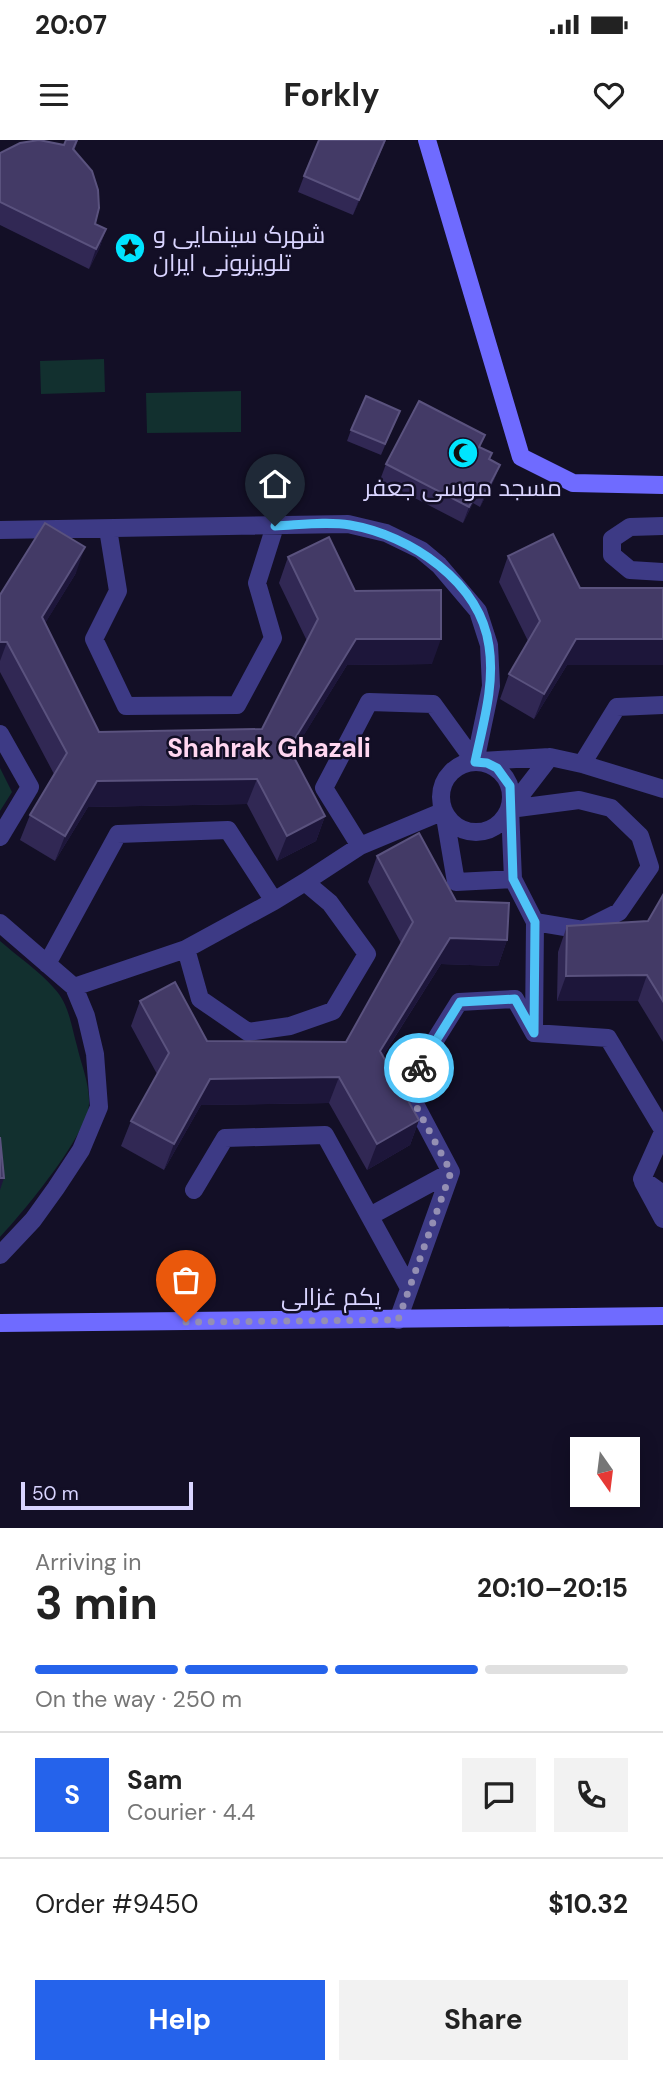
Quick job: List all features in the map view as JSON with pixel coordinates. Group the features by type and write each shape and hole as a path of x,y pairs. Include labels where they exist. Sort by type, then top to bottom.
{"street":[{"path":"427,140 521,457 573,482 663,485"},
{"path":"0,530 348,524 386,533 421,550 439,565 478,611 489,645 491,686 475,762"},
{"path":"108,528 118,591 94,639 126,706 237,705 273,638 257,583 275,526"},
{"path":"663,526 630,527 612,539 612,555 630,570 663,572"},
{"path":"360,846 324,788 369,702 433,704 475,762 487,763 497,768 510,786 513,879 535,922 534,1033"},
{"path":"582,764 617,706 663,705"},
{"path":"0,734 30,787 0,837"},
{"path":"444,811 450,821 471,832 484,832 495,827 504,820 510,808 550,757"},
{"path":"513,879 456,882 441,800 447,778 464,764 550,757 663,789"},
{"path":"510,808 579,800 611,808 640,836 650,867 619,912 583,930 535,922"},
{"path":"74,987 186,949 274,901 360,846 444,811"},
{"path":"47,964 118,834 228,830 274,901"},
{"path":"186,949 200,999 248,1032 290,1026 333,1011 367,954 330,903 305,882"},
{"path":"0,922 74,987 86,1016 95,1054 99,1107 80,1150 56,1188 33,1220 0,1255"},
{"path":"398,1320 451,1172 406,1087 460,1002 515,999 534,1033"},
{"path":"534,1033 608,1038 663,1131 642,1179"},
{"path":"194,1190 225,1138 325,1135 410,1288"},
{"path":"370,1216 451,1172"},
{"path":"642,1179 663,1194"},
{"path":"642,1179 663,1219"},
{"name":"یکم غزالی","path":"0,1323 663,1316"}],"green space":[{"path":"104,359 105,392 41,394 40,361"},
{"path":"241,391 241,432 147,433 146,393"},
{"path":"0,768 12,792 0,811"},
{"path":"0,941 41,975 63,1000 85,1075 89,1104 86,1117 66,1153 38,1193 0,1237"}],"building":[{"path":"39,140 64,145 66,140 77,140 73,149 92,171 98,190 99,208 95,224 106,229 96,249 0,202 0,153 20,143"},
{"path":"319,140 385,140 359,200 304,176"},
{"path":"366,396 400,411 385,444 351,430"},
{"path":"419,401 485,435 479,447 492,453 489,459 500,465 486,492 479,488 469,507 386,464"},
{"path":"45,523 85,547 42,617 99,732 262,729 318,619 288,557 329,537 355,591 441,590 441,639 356,639 289,748 325,816 287,836 257,779 97,781 65,836 30,815 67,753 7,642 0,642 0,595"},
{"path":"553,534 580,588 663,588 663,639 576,639 544,694 509,674 540,621 508,556"},
{"path":"419,833 456,901 509,903 507,940 450,938 380,1051 419,1120 377,1144 339,1077 210,1079 174,1144 131,1121 169,1053 140,1001 175,982 207,1041 346,1042 413,922 377,856"},
{"path":"663,895 663,1001 647,975 566,976 567,926 648,921"},
{"path":"0,1137 4,1178 0,1178"}],"way so far":[{"path":"186,1322 398,1320 451,1172 406,1087 419,1068"}],"place":[{"name":"شهرک سینمایی و تلویزیونی ایران","path":"130,248"},
{"name":"مسجد موسی جعفر","path":"463,453"}],"district":[{"name":"Shahrak Ghazali","path":"269,748"}],"route":[{"path":"275,526 348,524 386,533 421,550 439,565 478,611 489,645 491,686 475,762 487,763 497,768 510,786 513,879 535,922 534,1033 515,999 460,1002 419,1068"}]}
